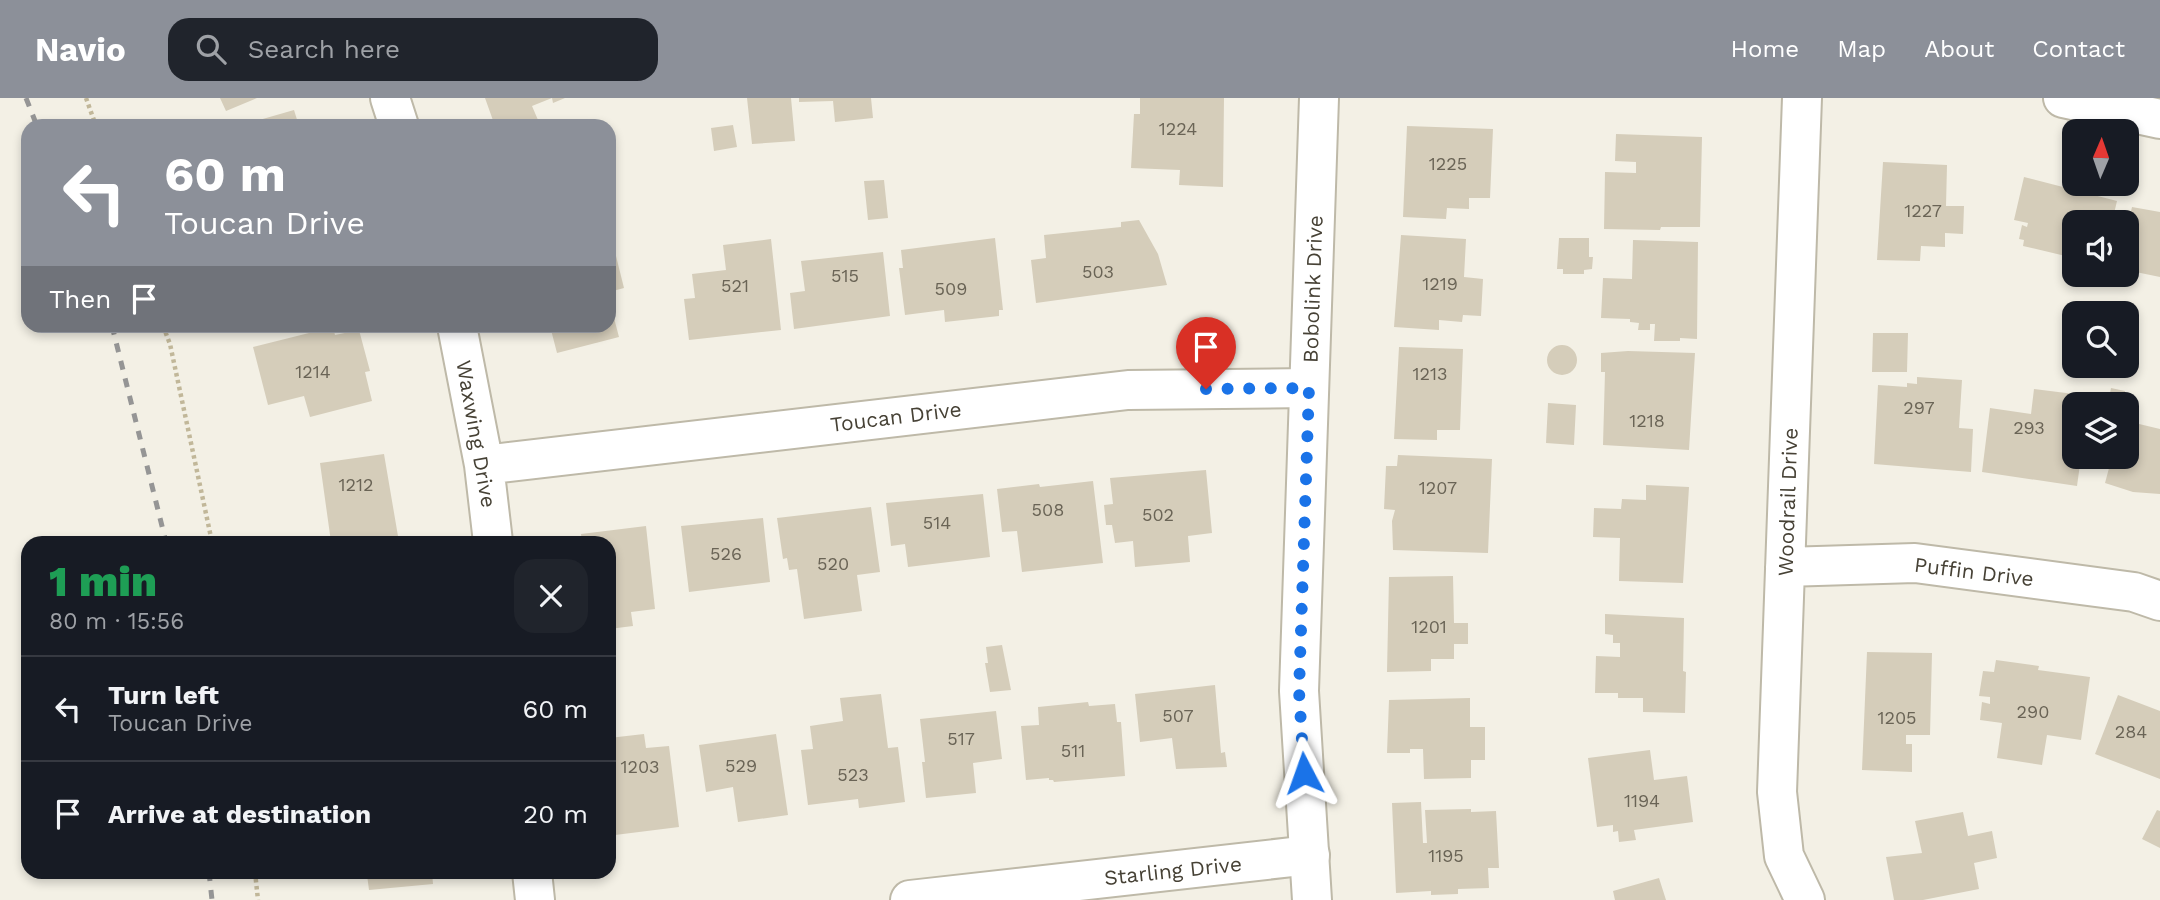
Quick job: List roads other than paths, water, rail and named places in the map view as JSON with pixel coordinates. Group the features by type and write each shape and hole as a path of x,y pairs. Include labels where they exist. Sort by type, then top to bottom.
{"street":[{"path":"390,98 397,119"},
{"name":"Bobolink Drive","path":"1312,900 1299,691 1320,98"},
{"name":"Woodrail Drive","path":"1802,98 1777,792 1784,856 1805,900"},
{"path":"2063,98 2160,119"},
{"name":"Waxwing Drive","path":"458,333 484,465 492,536"},
{"name":"Toucan Drive","path":"484,465 1128,390 1309,388"},
{"name":"Puffin Drive","path":"1785,567 1915,563 2134,592 2160,601"},
{"name":"Starling Drive","path":"910,900 1310,855"},
{"path":"533,879 535,900"}],"railway":[{"path":"26,98 34,119"},
{"path":"114,333 164,536"},
{"path":"210,879 212,900"}]}
